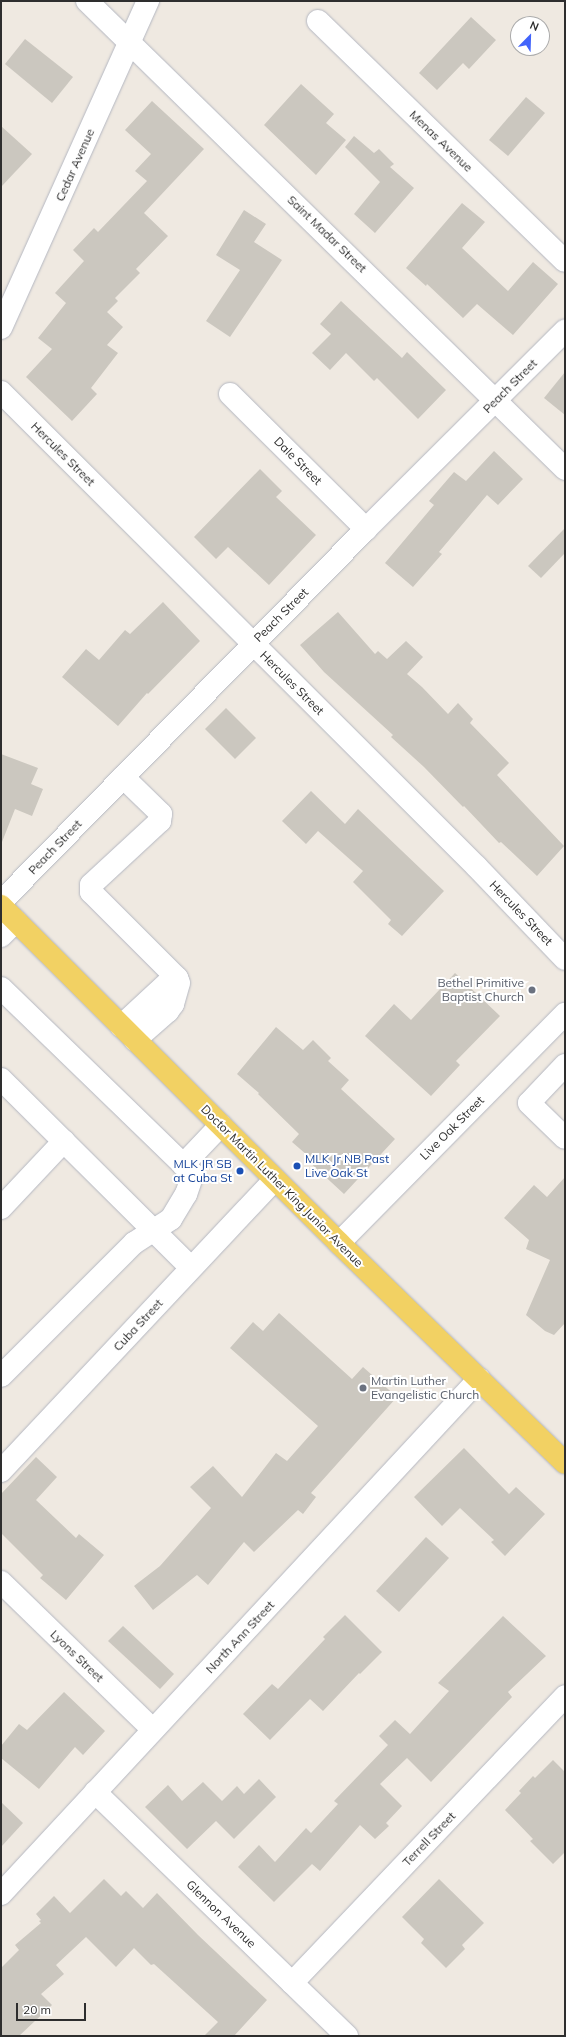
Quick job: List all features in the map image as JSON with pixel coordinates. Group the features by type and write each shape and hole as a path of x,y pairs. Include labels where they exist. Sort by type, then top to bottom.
{"main road":[{"name":"Doctor Martin Luther King Junior Avenue","path":"6,921 128,1033 339,1243 565,1463"}],"street":[{"name":"Saint Madar Street","path":"87,1 565,469"},
{"name":"Cedar Avenue","path":"1,328 148,1"},
{"name":"Menas Avenue","path":"318,21 565,261"},
{"name":"Peach Street","path":"1,902 252,644 565,331"},
{"name":"Hercules Street","path":"1,392 477,867 565,959"},
{"name":"Dale Street","path":"230,394 366,529"},
{"path":"123,777 161,814 160,821 91,885 91,892 177,978 179,983 174,1004 128,1033"},
{"path":"1,988 193,1174 186,1194 171,1219 134,1244 1,1376"},
{"name":"Live Oak Street","path":"339,1243 565,1014"},
{"path":"565,1065 529,1103 565,1138"},
{"path":"1,1079 155,1230 191,1268"},
{"path":"183,1165 221,1125"},
{"path":"1,1208 64,1141"},
{"name":"Cuba Street","path":"1,1471 274,1179"},
{"name":"North Ann Street","path":"1,1894 478,1379"},
{"name":"Lyons Street","path":"1,1582 153,1730"},
{"name":"Terrell Street","path":"292,1983 565,1696"},
{"name":"Glennon Avenue","path":"95,1792 347,2036"}],"building":[{"path":"471,17 496,40 469,69 463,63 437,90 419,73"},
{"path":"25,39 73,77 52,103 5,64"},
{"path":"301,84 334,114 326,123 346,140 316,175 264,125"},
{"path":"526,97 545,113 508,156 489,140"},
{"path":"152,101 204,149 144,213 168,236 136,269 140,273 115,298 118,301 107,312 123,327 107,345 118,353 91,388 97,394 72,421 26,377 52,349 38,338 66,303 55,293 84,261 73,250 94,228 98,232 147,181 135,171 151,154 125,130"},
{"path":"1,126 32,154 1,187"},
{"path":"354,136 374,153 379,149 394,164 390,167 414,188 375,233 354,214 380,182 345,147"},
{"path":"462,203 485,222 462,248 508,291 533,262 558,284 513,335 477,304 463,318 427,284 426,286 406,268"},
{"path":"244,210 266,224 254,242 282,260 230,337 206,321 240,270 216,255"},
{"path":"341,301 402,358 407,352 446,390 418,419 377,378 374,381 346,353 330,370 312,353 331,334 320,324"},
{"path":"565,372 565,415 544,398"},
{"path":"494,451 523,479 498,505 487,495 439,552 442,554 413,587 385,563 434,505 429,501 454,472 466,481"},
{"path":"260,469 282,491 276,497 316,535 269,585 228,547 216,559 194,537"},
{"path":"565,528 565,553 541,578 528,566"},
{"path":"163,602 200,641 148,694 147,693 118,726 62,677 86,649 99,660 125,630 130,634"},
{"path":"338,612 375,654 378,651 387,659 406,641 423,657 407,674 448,714 458,703 473,719 470,723 509,763 497,775 564,846 537,876 501,842 499,843 464,806 463,807 424,767 391,737 393,735 324,672 300,645"},
{"path":"226,708 256,738 235,759 205,729"},
{"path":"1,754 38,768 31,784 43,789 32,816 15,809 2,842"},
{"path":"311,791 345,824 358,809 444,891 402,936 388,924 391,920 353,882 363,871 318,831 306,844 282,821"},
{"path":"455,973 500,1016 456,1061 460,1065 431,1096 365,1036 394,1004 411,1020"},
{"path":"276,1027 303,1050 313,1040 331,1058 328,1061 349,1080 341,1089 395,1139 344,1194 305,1158 307,1155 292,1142 299,1134 258,1094 259,1093 237,1074"},
{"path":"565,1177 565,1323 554,1335 545,1331 526,1315 550,1260 526,1249 529,1240 504,1218 534,1185 547,1197"},
{"path":"279,1313 352,1379 363,1367 397,1397 311,1493 316,1497 303,1514 298,1510 254,1552 244,1542 208,1585 197,1575 153,1610 134,1586 160,1566 211,1508 190,1487 213,1466 242,1497 276,1453 287,1461 318,1426 230,1348 253,1322 263,1331"},
{"path":"464,1448 509,1494 516,1487 545,1514 505,1556 491,1542 494,1540 460,1508 442,1526 414,1497"},
{"path":"36,1457 57,1477 36,1500 76,1538 79,1534 104,1555 66,1600 40,1578 43,1575 1,1533 1,1494"},
{"path":"426,1537 449,1558 399,1612 376,1591"},
{"path":"345,1615 382,1652 360,1674 359,1673 323,1711 310,1699 270,1740 243,1714 272,1684 278,1689 325,1639 323,1637"},
{"path":"503,1616 546,1656 508,1692 512,1697 431,1782 407,1758 380,1784 402,1806 386,1823 389,1826 375,1839 360,1825 320,1871 312,1864 274,1902 238,1867 259,1845 275,1862 306,1828 311,1833 338,1804 334,1801 388,1745 379,1736 395,1720 410,1734 449,1691 438,1683"},
{"path":"123,1626 174,1674 160,1689 108,1641"},
{"path":"64,1692 105,1731 83,1755 75,1747 39,1789 1,1758 1,1746 19,1724 27,1730"},
{"path":"553,1760 565,1772 565,1852 553,1864 530,1841 533,1839 505,1810 521,1793 519,1791 533,1776 535,1778"},
{"path":"259,1779 276,1797 234,1839 216,1821 187,1849 145,1807 168,1785 182,1801 203,1782 222,1801 237,1786 244,1794"},
{"path":"1,1802 23,1823 1,1847"},
{"path":"104,1879 121,1896 126,1891 143,1908 157,1893 198,1935 267,2000 234,2036 204,2036 218,2022 154,1964 151,1965 134,1948 116,1967 86,1937 56,1965 64,1974 41,1994 52,2005 19,2036 1,2036 1,1968 19,1950 15,1945 41,1923 39,1921 41,1920 36,1914 54,1896 70,1913"},
{"path":"439,1879 484,1923 462,1945 465,1949 446,1968 421,1943 424,1939 402,1917"}],"place":[{"name":"Bethel Primitive Baptist Church","path":"532,990"},
{"name":"MLK Jr NB Past Live Oak St","path":"297,1166"},
{"name":"MLK JR SB at Cuba St","path":"240,1171"},
{"name":"Martin Luther Evangelistic Church","path":"363,1388"}]}
